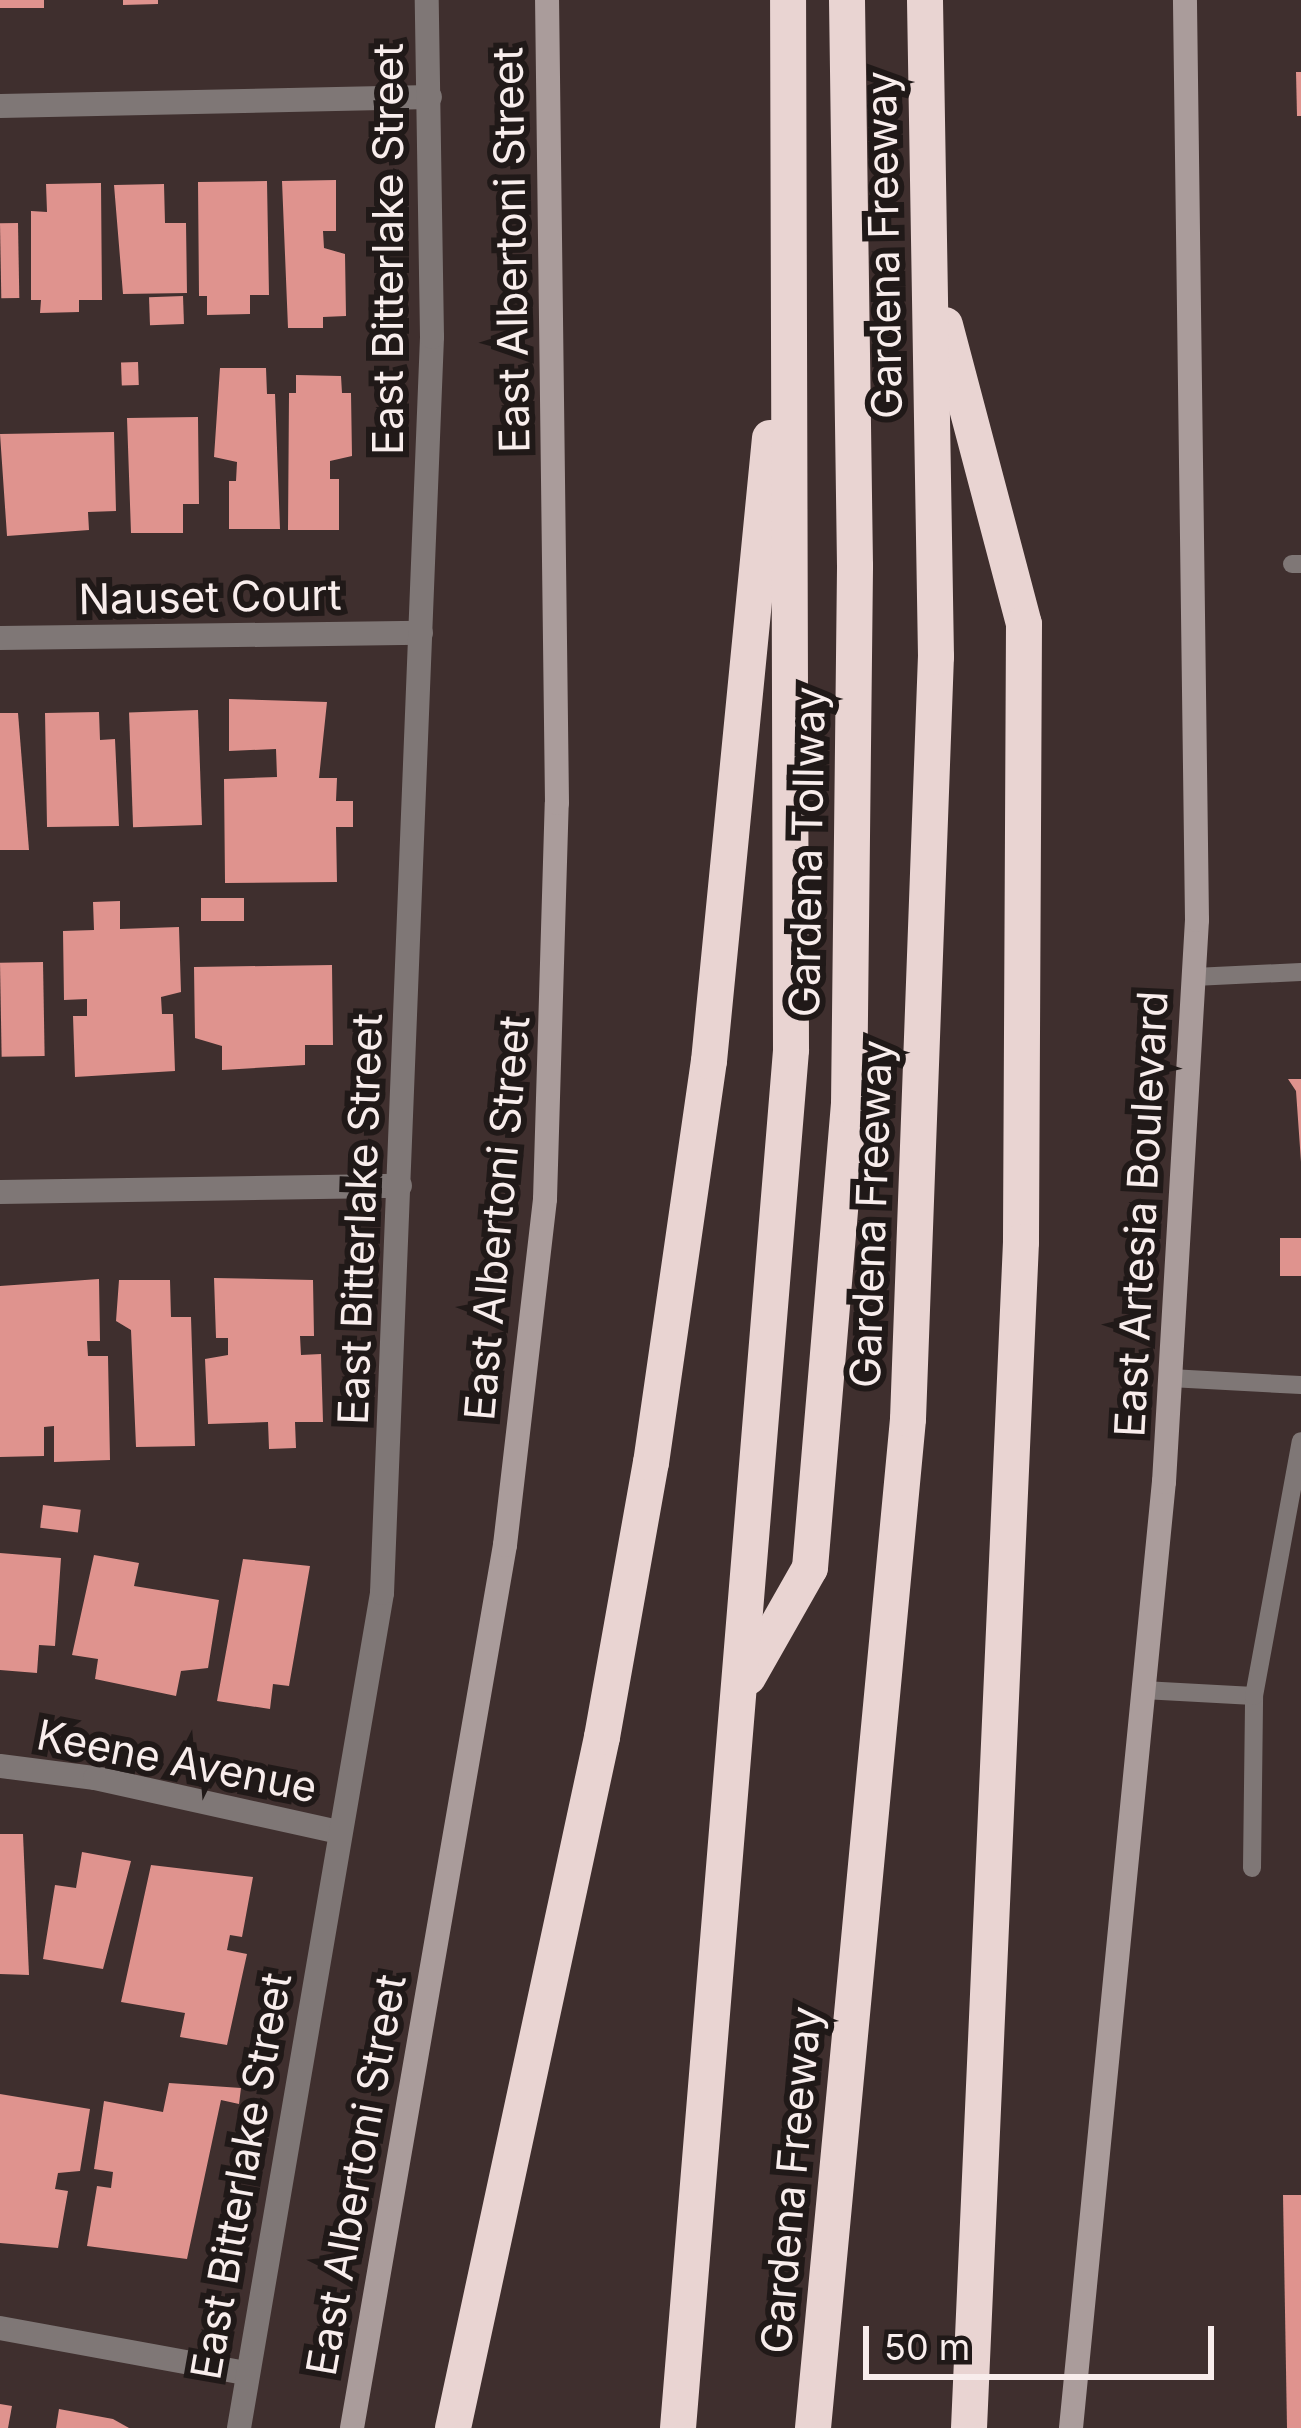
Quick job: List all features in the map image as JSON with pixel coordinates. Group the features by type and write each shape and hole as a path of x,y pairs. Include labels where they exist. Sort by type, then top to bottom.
{"highway":[{"name":"Gardena Freeway","path":"677,2428 744,1686 791,1050 788,0"},
{"name":"Gardena Tollway","path":"744,1686 810,1568 849,1105 855,566 847,0"},
{"name":"Gardena Freeway","path":"813,2428 908,1419 936,657 925,0"},
{"path":"453,2428 602,1737 651,1463 709,1061 791,231"},
{"path":"929,265 1024,624 1021,1242 969,2428"}],"main road":[{"name":"East Albertoni Street","path":"352,2428 505,1545 544,1199 557,803 547,0"},
{"name":"East Artesia Boulevard","path":"1071,2428 1170,1378 1194,977 1185,0"}],"street":[{"name":"East Bitterlake Street","path":"238,2428 382,1593 421,633 430,97 427,0"},
{"path":"0,106 430,97"},
{"name":"Nauset Court","path":"0,638 421,633"},
{"path":"0,1192 400,1186"},
{"name":"Keene Avenue","path":"0,1766 95,1778 338,1832"},
{"path":"0,2328 246,2373"}],"lane":[{"path":"1194,977 1301,972"},
{"path":"1170,1378 1301,1384"},
{"path":"1252,1868 1254,1696 1301,1441"},
{"path":"1143,1690 1254,1696"}],"building":[{"path":"0,0 44,0 44,8 0,8"},
{"path":"123,0 158,0 158,4 123,5"},
{"path":"1296,72 1301,72 1301,116 1297,116"},
{"path":"336,180 336,231 323,231 324,248 345,254 346,316 323,317 323,328 288,328 282,181"},
{"path":"267,181 269,295 250,295 250,314 207,315 207,296 199,296 198,182"},
{"path":"101,183 102,300 79,300 79,312 40,313 41,300 31,300 31,211 47,212 46,184"},
{"path":"164,184 165,223 186,223 187,293 123,294 114,185"},
{"path":"0,223 18,223 19,298 1,298"},
{"path":"183,296 184,324 150,325 149,297"},
{"path":"138,362 139,385 122,386 121,363"},
{"path":"220,368 266,368 267,394 275,394 280,529 229,529 229,481 236,481 237,462 214,457"},
{"path":"296,375 341,376 342,393 351,393 352,456 330,461 330,479 339,479 339,530 288,530 289,393 296,393"},
{"path":"198,417 199,504 183,504 183,533 131,533 127,418"},
{"path":"114,432 116,511 88,512 89,530 7,536 0,434"},
{"path":"229,699 327,702 319,778 337,778 336,801 353,801 353,827 336,827 337,882 225,883 224,779 277,777 276,749 229,751"},
{"path":"198,710 202,825 133,827 129,712"},
{"path":"99,712 100,740 115,739 119,826 47,827 45,713"},
{"path":"0,713 18,713 29,850 0,850"},
{"path":"201,898 244,898 244,921 201,921"},
{"path":"120,901 120,929 179,927 181,992 161,997 162,1014 173,1014 175,1071 75,1077 73,1016 87,1016 87,999 64,1000 63,931 94,930 93,902"},
{"path":"43,962 45,1056 2,1057 0,963"},
{"path":"332,965 333,1045 305,1045 305,1065 222,1070 222,1046 195,1038 194,967"},
{"path":"1288,1079 1301,1079 1301,1162 1296,1091"},
{"path":"1280,1238 1301,1238 1301,1276 1280,1276"},
{"path":"214,1278 313,1280 314,1336 300,1336 301,1355 321,1354 323,1422 295,1422 296,1448 269,1449 268,1422 208,1424 205,1359 228,1355 228,1338 216,1338"},
{"path":"99,1279 100,1341 87,1341 88,1356 108,1356 110,1460 54,1462 54,1426 44,1427 44,1456 0,1457 0,1286"},
{"path":"119,1280 170,1280 171,1317 191,1317 195,1446 136,1447 131,1330 116,1321"},
{"path":"43,1505 81,1510 78,1532 40,1528"},
{"path":"0,1553 61,1558 55,1646 39,1645 37,1673 0,1670"},
{"path":"94,1555 139,1563 134,1586 219,1600 208,1668 181,1671 176,1696 95,1679 98,1659 72,1655"},
{"path":"243,1559 310,1566 289,1686 273,1684 270,1709 217,1701"},
{"path":"0,1834 23,1834 29,1975 0,1974"},
{"path":"82,1852 131,1861 103,1969 43,1959 55,1885 76,1888"},
{"path":"151,1865 253,1877 242,1937 230,1935 227,1950 247,1954 227,2045 180,2037 185,2013 121,2002"},
{"path":"169,2083 241,2088 239,2104 221,2100 187,2259 87,2246 97,2186 111,2188 113,2172 94,2169 104,2101 163,2112"},
{"path":"0,2094 90,2109 80,2171 58,2173 55,2189 68,2191 58,2248 0,2243"},
{"path":"1283,2195 1301,2195 1301,2428 1287,2428"},
{"path":"0,2404 12,2406 8,2428 0,2428"},
{"path":"59,2409 113,2419 129,2428 56,2428"}]}
